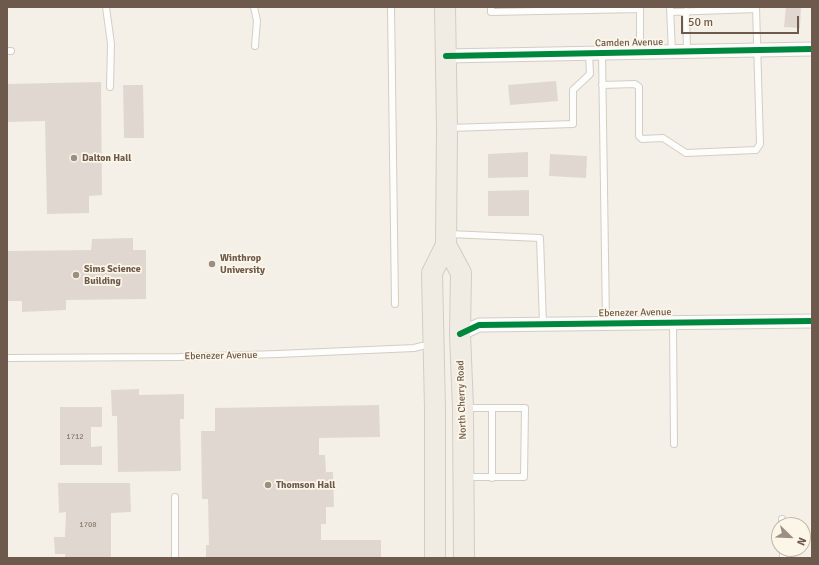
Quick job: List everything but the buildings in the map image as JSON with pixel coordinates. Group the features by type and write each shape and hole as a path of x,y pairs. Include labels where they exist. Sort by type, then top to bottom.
{"main road":[{"name":"North Cherry Road","path":"435,558 434,345 432,272 446,240 447,128 445,7"},
{"name":"North Cherry Road","path":"446,240 461,273 460,334 463,408 464,558"}],"street":[{"name":"Camden Avenue","path":"446,56 812,49"},
{"name":"Ebenezer Avenue","path":"460,334 479,325 812,321"}],"lane":[{"path":"106,7 111,44 110,87"},
{"path":"254,7 256,21 255,46"},
{"path":"392,7 395,304"},
{"path":"491,7 491,12 640,8 640,52"},
{"path":"602,85 634,84 639,87 639,136 642,139 663,138 686,153 756,150 760,144 756,8 686,11 671,9 672,52"},
{"path":"686,11 687,52"},
{"path":"596,53 602,85 606,324"},
{"path":"447,128 573,124 573,90 590,74 596,53"},
{"path":"446,240 540,238 542,324"},
{"path":"673,323 674,444"},
{"name":"Ebenezer Avenue","path":"7,358 179,357 278,354 414,348 434,345"},
{"path":"463,408 525,408 524,477 492,478 463,476"},
{"path":"492,408 492,478"},
{"path":"174,558 175,497"},
{"path":"784,558 789,558"}],"cycle path":[{"path":"446,56 812,49"},
{"path":"460,334 479,325 812,321"}],"place":[{"name":"Dalton Hall","path":"74,158"},
{"name":"Winthrop University","path":"212,264"},
{"name":"Sims Science Building","path":"76,275"},
{"name":"Thomson Hall","path":"268,485"}]}
